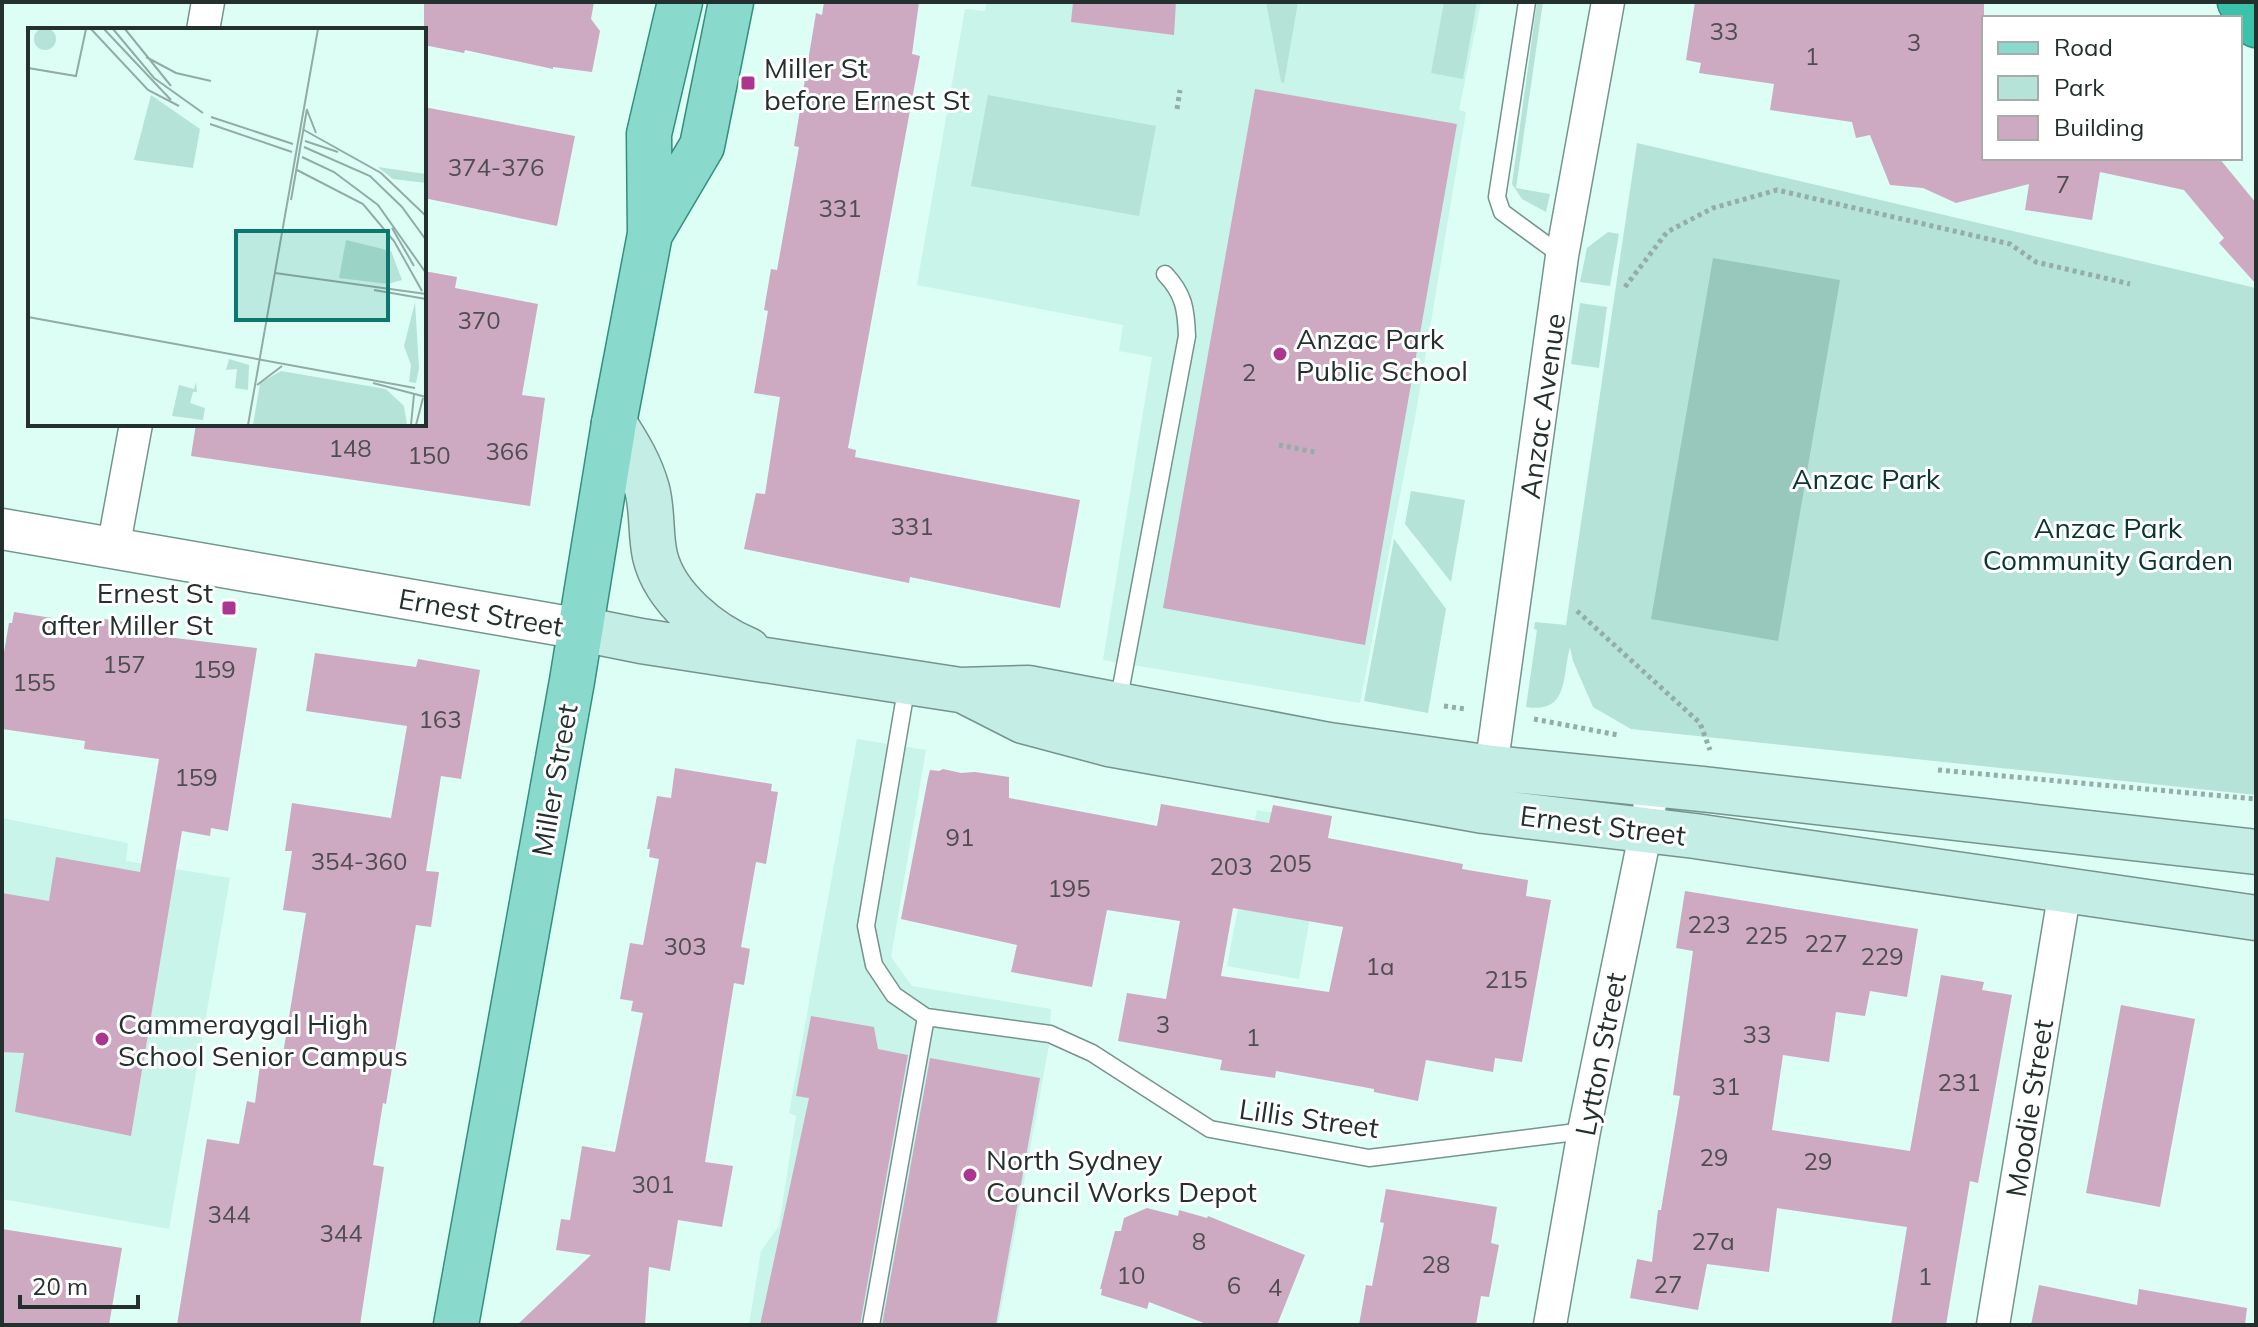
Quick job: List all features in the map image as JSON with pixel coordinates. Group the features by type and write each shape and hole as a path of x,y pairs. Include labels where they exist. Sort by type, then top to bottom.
{"highway":[{"path":"2240,2 2256,25"}],"main road":[{"name":"Miller Street","path":"456,1325 581,629 590,557 650,234 649,134 680,2"},
{"name":"Miller Street","path":"650,234 702,146 731,2"},
{"path":"614,423 636,456 648,491 656,560 666,581 689,610 710,628 736,645 769,659"},
{"name":"Ernest Street","path":"581,629 960,690 1023,721 1113,725 1329,745 1492,768 2256,852"},
{"name":"Ernest Street","path":"1113,725 1484,811 1646,830 2256,918"}],"street":[{"path":"203,28 208,2"},
{"name":"Anzac Avenue","path":"1484,811 1562,256 1608,2"},
{"path":"113,549 136,426"},
{"name":"Ernest Street","path":"2,529 581,629"},
{"name":"Lytton Street","path":"1550,1325 1584,1131 1653,784"},
{"name":"Moodie Street","path":"1993,1325 2065,890"}],"lane":[{"path":"1527,2 1497,197 1502,212 1562,256"},
{"path":"1113,725 1187,336 1186,307 1165,274"},
{"path":"871,1325 926,1017 894,995 874,965 866,926 907,681"},
{"name":"Lillis Street","path":"926,1017 1050,1034 1092,1053 1210,1129 1340,1153 1369,1158 1584,1131"}],"path":[{"path":"1177,109 1180,90"},
{"path":"1625,287 1667,232 1713,208 1777,190 2010,244 2036,262 2130,284"},
{"path":"1279,445 1315,452"},
{"path":"1577,611 1700,723 1710,749 1708,760"},
{"path":"1444,706 1471,709"},
{"path":"1523,717 1631,738"},
{"path":"1695,747 1710,749"},
{"path":"1929,769 2256,799"}],"shaded area":[{"name":"Anzac Park Public School","path":"987,2 1481,2 1459,110 1466,112 1416,412 1360,703 1103,660 1152,357 1119,351 1123,325 917,285 965,9 985,11"},
{"path":"1713,258 1840,280 1778,641 1651,619"},
{"path":"857,739 926,750 891,957 912,986 1051,1009 1049,1045 998,1325 749,1325 761,1251 779,1226 796,1116 789,1113"},
{"path":"1257,810 1327,823 1299,979 1227,966"},
{"name":"Cammeraygal High School Senior Campus","path":"2,818 128,843 126,861 230,878 169,1229 2,1199"}],"green space":[{"path":"1266,2 1298,2 1284,83 1281,82"},
{"path":"1444,2 1477,2 1463,79 1431,73"},
{"path":"1537,2 1543,2 1516,188 1550,194 1546,212 1522,199 1512,184"},
{"path":"988,95 1156,126 1139,216 971,186"},
{"name":"Anzac Park","path":"1637,143 2256,288 2256,795 1631,729 1593,707 1570,647 1564,681 1557,699 1540,708 1526,707 1537,630 1534,629 1535,622 1566,625"},
{"path":"1608,232 1619,234 1610,286 1580,282 1587,248"},
{"path":"1580,303 1607,307 1599,368 1571,364"},
{"path":"1411,491 1465,500 1451,582 1405,524"},
{"path":"1394,539 1446,609 1428,713 1364,701"}],"building":[{"path":"424,2 594,2 591,19 600,31 592,72 553,69 465,50 464,53 426,45"},
{"path":"824,2 919,2 912,54 920,56 848,448 856,450 855,457 1080,500 1060,608 910,577 909,583 744,549 756,493 765,494 780,397 754,393 768,311 764,310 771,269 777,270 799,147 794,146 816,13 822,15"},
{"path":"1073,2 1176,2 1174,35 1071,22"},
{"path":"1695,2 1984,2 1982,160 2221,160 2256,203 2256,284 2219,243 2224,238 2184,190 2100,172 2092,220 2025,210 2029,184 1956,203 1923,188 1890,185 1870,135 1856,138 1852,122 1770,110 1774,84 1699,73 1701,63 1686,60"},
{"path":"1255,89 1457,124 1365,645 1163,608"},
{"path":"426,107 575,136 557,226 426,198"},
{"path":"426,271 457,277 455,288 538,304 522,395 545,398 530,506 191,456 196,426 426,426"},
{"path":"14,612 103,626 104,619 160,627 159,636 257,648 228,831 211,828 210,836 182,831 131,1136 15,1112 24,1053 2,1052 2,893 49,901 56,857 140,872 159,759 84,749 85,741 2,729 2,664"},
{"path":"315,653 416,667 418,659 480,670 461,779 441,776 426,871 439,872 431,927 416,925 386,1104 383,1103 373,1165 384,1167 360,1325 177,1325 207,1139 239,1144 247,1101 255,1103 261,1057 282,1060 306,913 283,910 292,851 285,851 292,803 391,818 407,726 306,711"},
{"path":"675,768 772,784 771,791 778,792 766,864 756,862 741,947 750,949 744,985 734,983 705,1162 733,1166 722,1227 678,1220 670,1271 649,1267 645,1325 517,1325 591,1255 556,1250 561,1219 570,1220 582,1146 615,1152 643,1013 631,1011 633,1001 620,999 630,943 643,945 659,859 649,857 650,849 647,849 657,796 671,798"},
{"path":"930,770 1009,777 1009,798 1157,826 1161,804 1269,823 1273,805 1332,816 1328,838 1463,864 1462,869 1528,880 1526,896 1551,900 1522,1062 1495,1058 1493,1072 1426,1060 1418,1101 1374,1092 1374,1089 1276,1071 1275,1078 1220,1070 1222,1060 1118,1041 1127,993 1166,999 1180,921 1107,910 1092,987 1011,972 1017,945 901,919","holes":["1233,908 1343,927 1329,992 1221,976"]},
{"path":"1685,891 1918,929 1907,997 1870,991 1865,1016 1836,1012 1829,1062 1783,1055 1772,1130 1910,1151 1941,975 1984,982 1982,990 2012,995 1978,1183 1970,1181 1946,1325 1891,1325 1907,1227 1777,1208 1769,1272 1707,1264 1698,1310 1630,1298 1637,1259 1652,1262 1658,1210 1661,1210 1680,1096 1673,1095 1693,951 1676,948"},
{"path":"2121,1005 2195,1019 2160,1207 2086,1193"},
{"path":"811,1016 874,1027 878,1049 908,1055 860,1325 760,1325 809,1098 796,1096"},
{"path":"930,1058 1040,1078 996,1325 882,1325"},
{"path":"1386,1189 1497,1207 1491,1243 1499,1245 1489,1297 1481,1296 1476,1325 1359,1325 1366,1285 1372,1286 1384,1223 1380,1222"},
{"path":"1147,1208 1178,1216 1179,1210 1208,1216 1305,1255 1277,1325 1209,1325 1149,1302 1147,1309 1101,1295 1115,1231 1121,1231 1124,1218"},
{"path":"2,1229 122,1248 109,1325 2,1325"},
{"path":"2039,1285 2137,1305 2139,1289 2247,1308 2245,1325 2031,1325"}],"place":[{"name":"Miller St before Ernest St","path":"748,83"},
{"name":"Anzac Park Public School","path":"1280,354"},
{"name":"Ernest St after Miller St","path":"229,608"},
{"name":"Cammeraygal High School Senior Campus","path":"102,1039"},
{"name":"North Sydney Council Works Depot","path":"970,1175"}],"park label":[{"name":"Anzac Park Community Garden","path":"2108,543"}]}
